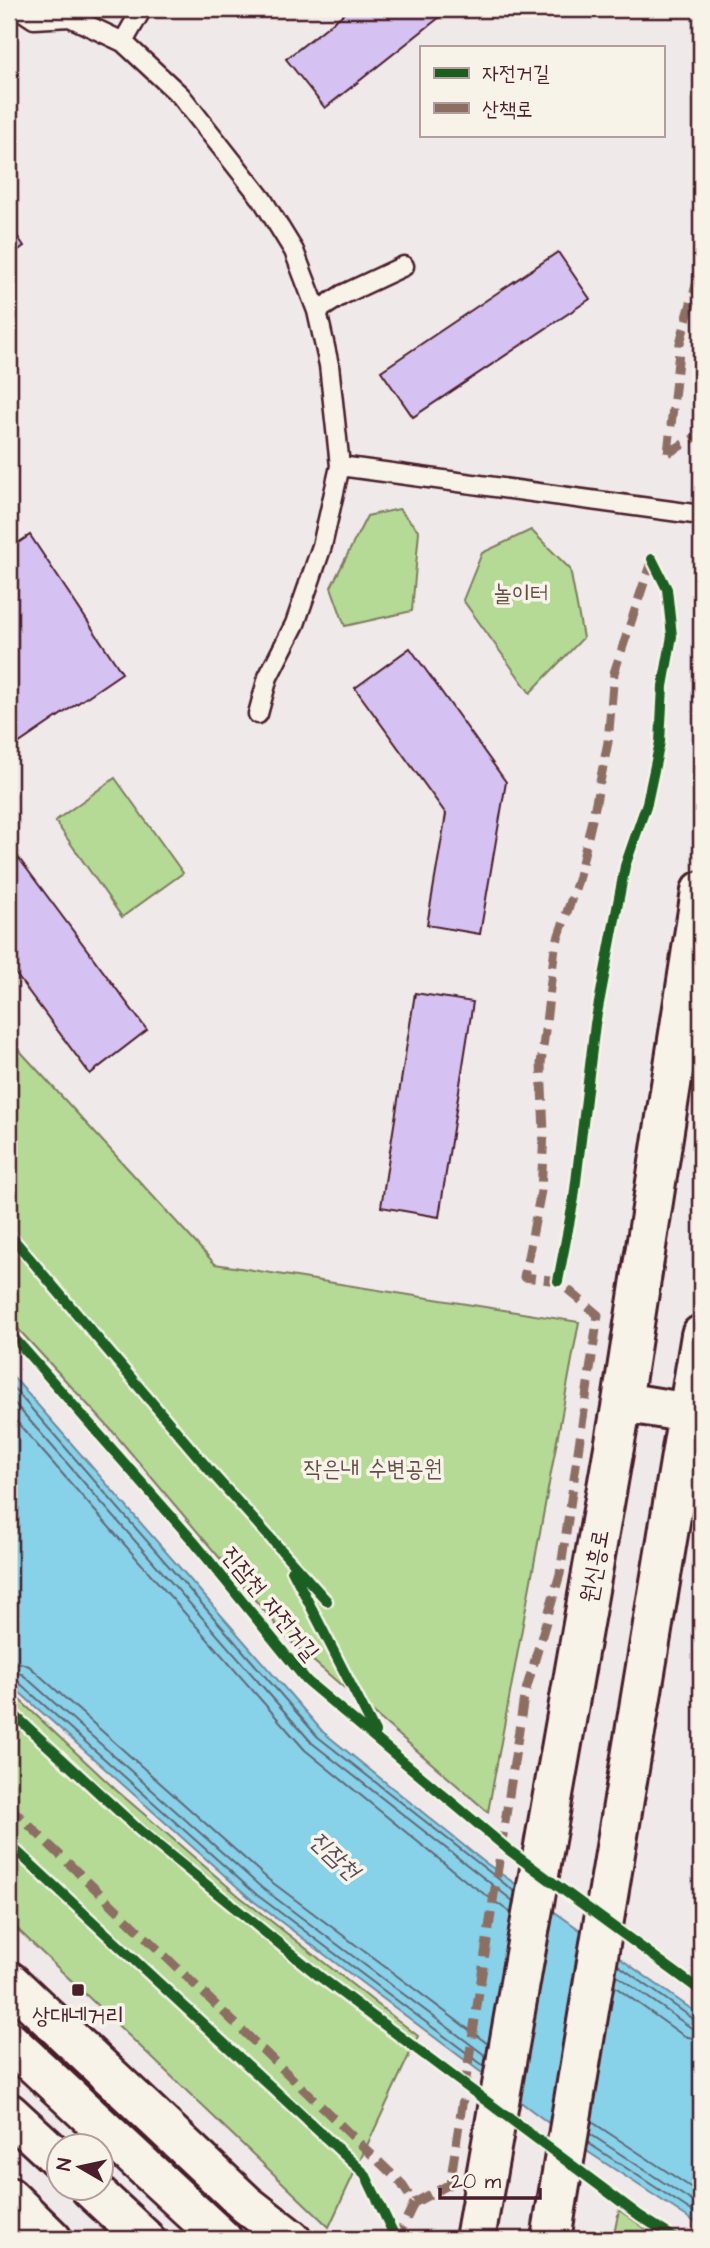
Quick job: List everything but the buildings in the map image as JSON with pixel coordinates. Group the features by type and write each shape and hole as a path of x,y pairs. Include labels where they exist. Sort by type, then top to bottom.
{"street":[{"name":"원신흥로","path":"475,2239 555,1797 622,1402 701,891"},
{"path":"551,2239 617,1842 695,1414 701,1335"},
{"path":"622,1402 695,1414"},
{"path":"9,1981 246,2204 291,2239"},
{"path":"9,2042 222,2239"},
{"path":"9,2113 46,2147"},
{"path":"445,2239 482,2196"},
{"path":"9,2197 52,2239"},
{"path":"104,2202 145,2239"}],"lane":[{"path":"19,9 34,19 70,17 123,41 181,96 262,198 293,251 317,311 336,410 340,466 322,546 295,624 268,677 258,714"},
{"path":"123,41 142,9"},
{"path":"317,311 342,295 404,265"},
{"path":"340,466 701,515"}],"green space":[{"path":"399,509 419,531 412,611 345,626 331,587 367,516"},
{"name":"놀이터","path":"531,530 570,569 583,638 530,693 463,600 482,553"},
{"path":"115,778 183,873 122,917 55,821"},
{"name":"작은내 수변공원","path":"9,1039 215,1264 579,1322 488,1812 289,1640 114,1433 9,1319"},
{"path":"9,1690 116,1790 239,1896 418,2036 329,2227 9,1921"},
{"path":"619,2210 660,2239 613,2239"}],"water":[{"name":"진잠천","path":"9,1372 323,1732 483,1861 701,2016 701,2226 579,2146 252,1900 9,1683"}],"marked path":[{"path":"668,453 680,343 701,267"},
{"path":"668,453 701,434"},
{"path":"414,2203 450,2184 524,1697 560,1574 593,1350 598,1315 558,1281 524,1277 541,1191 544,1132 541,1064 555,947 578,880 595,807 608,742 614,673 652,559"},
{"path":"9,1806 401,2183 414,2203 397,2239"}],"cycle path":[{"path":"558,1281 574,1198 595,1024 625,866 647,803 660,742 663,686 672,636 667,589 652,559"},
{"path":"9,1234 211,1472 327,1601"},
{"name":"진잠천 자전거길","path":"9,1332 194,1542 307,1681 510,1851 701,1991"},
{"name":"진잠천 자전거길","path":"292,1570 375,1732"},
{"path":"9,1710 139,1830 319,1976 640,2216 676,2239"},
{"path":"9,1844 365,2174 396,2239"}],"place":[{"name":"상대네거리","path":"78,1990"}]}
